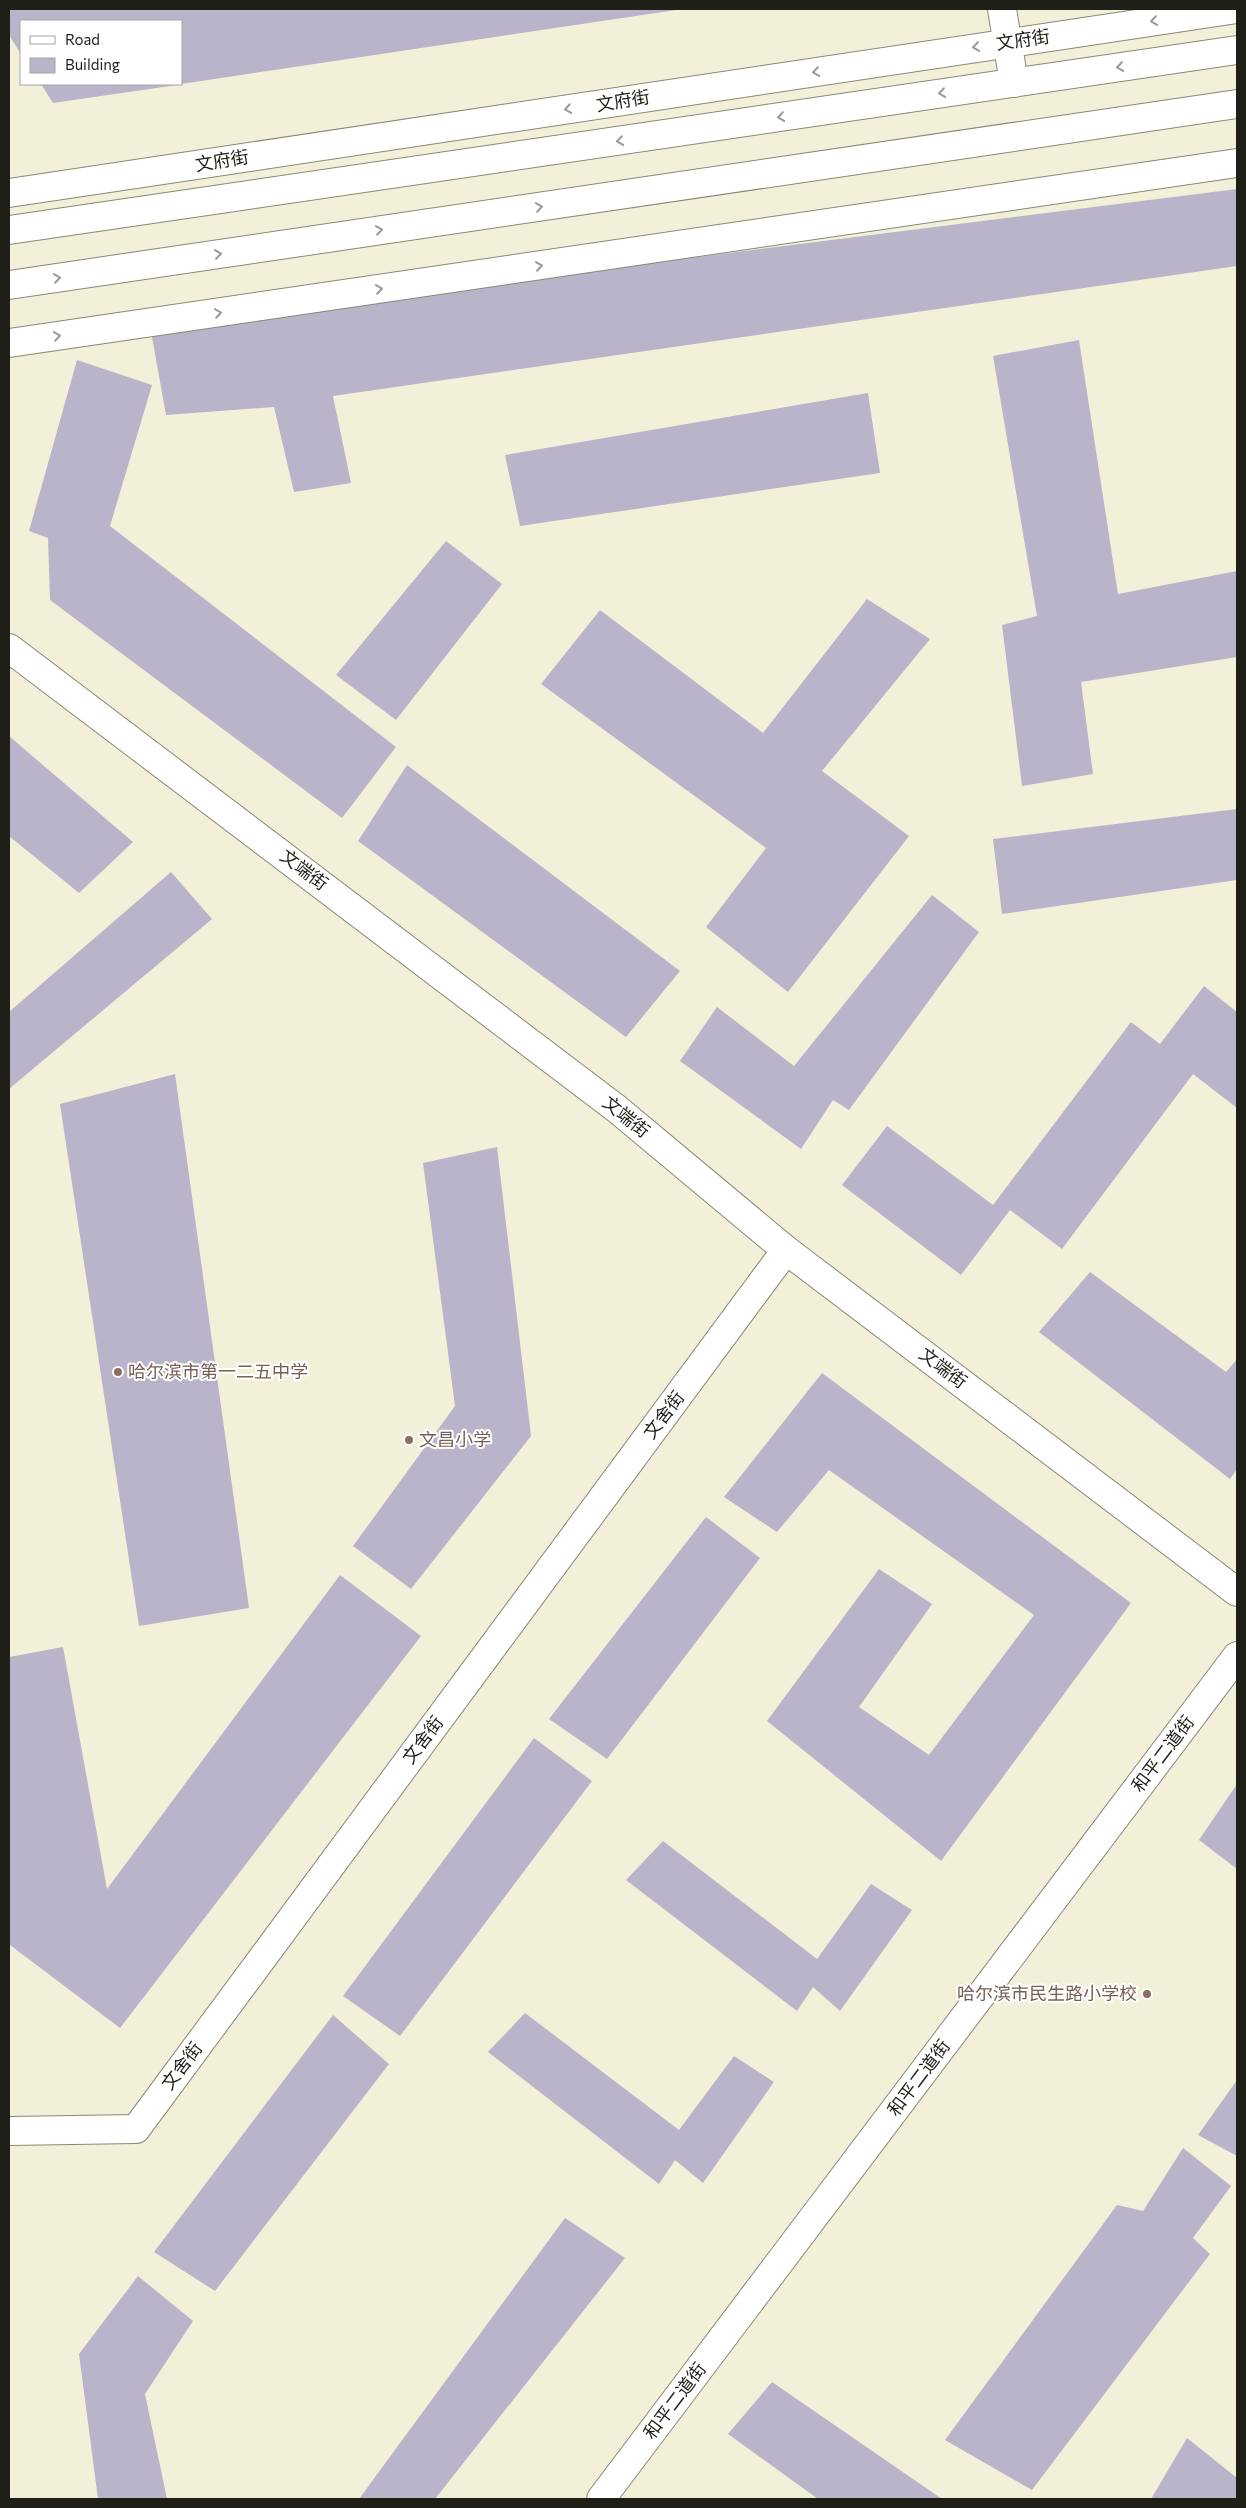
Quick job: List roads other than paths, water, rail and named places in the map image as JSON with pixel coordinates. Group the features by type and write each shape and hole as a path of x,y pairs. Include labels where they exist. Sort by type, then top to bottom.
{"main road":[{"path":"1002,9 1014,82"},
{"name":"文府街","path":"9,193 1237,9"},
{"path":"9,230 1237,50"},
{"path":"9,285 1237,104"},
{"path":"9,343 1237,163"},
{"name":"文端街","path":"9,648 617,1109 786,1250 1237,1592"},
{"name":"文舍街","path":"9,2131 136,2129 786,1250"},
{"name":"和平二道街","path":"601,2499 1237,1656"}],"place":[{"name":"哈尔滨市第一二五中学","path":"118,1372"},
{"name":"文昌小学","path":"409,1440"},
{"name":"哈尔滨市民生路小学校","path":"1147,1994"}]}
